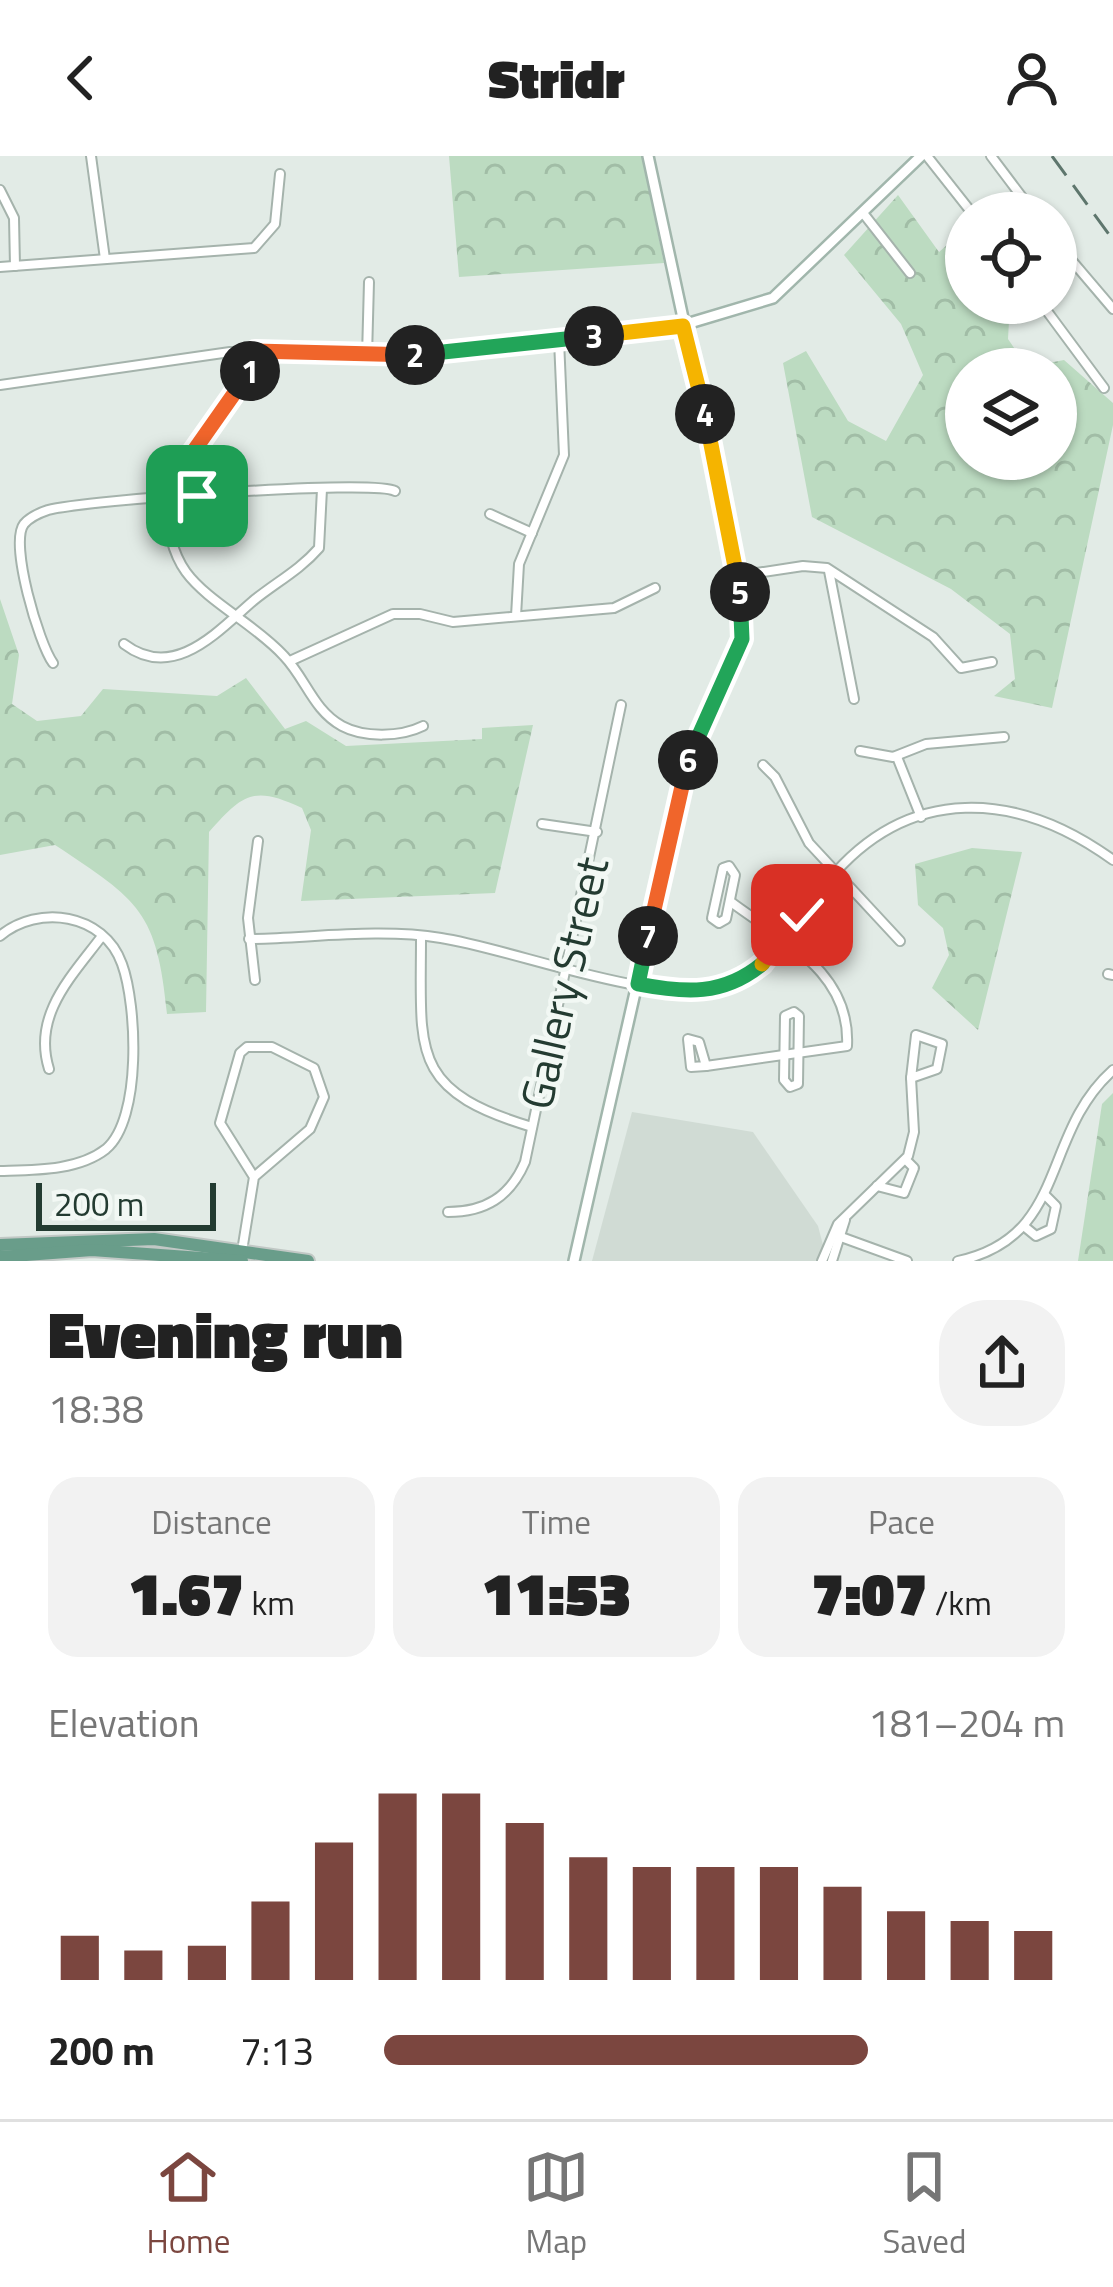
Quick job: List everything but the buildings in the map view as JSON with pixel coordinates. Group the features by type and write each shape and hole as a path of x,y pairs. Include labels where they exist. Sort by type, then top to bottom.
{"main road":[{"path":"0,1244 154,1239 242,1256"},
{"path":"0,1257 92,1250 308,1261"}],"street":[{"path":"92,156 105,259"},
{"path":"574,1261 686,764 742,639 737,576 648,156"},
{"path":"0,385 255,351 367,356 683,326 768,302 924,156 954,192"},
{"path":"991,156 1018,192"},
{"path":"0,267 254,248 275,224 280,174"},
{"path":"0,190 14,218 15,266"},
{"path":"863,213 910,274"},
{"path":"1077,267 1113,309"},
{"path":"367,356 369,282"},
{"path":"1057,324 1104,388"},
{"path":"515,616 518,568 564,455 559,340"},
{"path":"255,351 249,373 186,462 168,499 169,530 183,567 290,662 314,701 345,728 386,734 423,726"},
{"path":"53,663 18,559 24,525 57,508 379,485 394,491"},
{"path":"124,644 144,654 183,653 211,641 319,548 322,489"},
{"path":"490,514 532,532"},
{"path":"737,576 811,566 829,569 933,637 961,668 992,662"},
{"path":"829,569 854,699"},
{"path":"290,662 393,614 454,622 620,608 655,588"},
{"name":"Gallery Street","path":"448,1212 474,1210 506,1194 525,1162 621,706"},
{"path":"860,752 896,756 926,744 1004,737"},
{"path":"896,756 920,817"},
{"path":"763,765 776,777 803,836 900,941"},
{"path":"249,939 421,937 693,992 724,987 760,966 836,873 881,836 920,817 964,806 1013,809 1050,823 1113,860"},
{"path":"542,824 597,832"},
{"path":"255,980 249,939 258,841"},
{"path":"725,866 735,874 731,902 726,919 715,922 725,866"},
{"path":"706,1066 784,1051 847,1047 845,1008 837,988 731,902"},
{"path":"0,936 23,922 48,916 81,921 102,936 118,956 126,982 132,1084 126,1122 106,1148 84,1161 0,1171"},
{"path":"49,1069 45,1040 50,1010 102,936"},
{"path":"421,937 423,1041 442,1084 472,1107 532,1127"},
{"path":"790,1012 799,1016 798,1084 790,1088 784,1080 784,1051 790,1012"},
{"path":"822,1261 845,1220 906,1160 914,1139 910,1078 914,1037 941,1042 937,1069 910,1078"},
{"path":"242,1256 254,1178 310,1129 324,1097 314,1068 262,1046 240,1053 220,1126 254,1178"},
{"path":"958,1261 999,1255 1025,1227 1046,1196 1071,1123 1113,1070"},
{"path":"876,1186 904,1193 914,1168 906,1160"},
{"path":"1025,1227 1036,1236 1051,1228 1056,1206 1046,1196"},
{"path":"832,1261 845,1220"},
{"path":"842,1238 907,1261"}],"shaded area":[{"path":"632,1112 753,1132 818,1226 823,1245 817,1261 592,1261"}],"green space":[{"path":"449,156 642,156 664,263 459,277"},
{"path":"898,195 939,252 945,247 945,324 1009,324 1008,339 1014,348 945,348 945,480 1077,480 1077,371 1113,403 1113,425 1052,708 994,696 1015,679 1010,634 951,589 812,517 783,363 806,351 848,421 886,441 923,375 901,324 844,255"},
{"path":"0,599 19,655 12,704 37,721 81,716 103,689 217,696 246,678 285,729 306,721 346,746 482,739 482,728 533,725 495,893 301,901 311,830 302,808 272,797 250,797 209,832 206,1012 167,1014 150,930 125,896 55,845 0,855"},
{"path":"972,848 1022,852 978,1030 932,988 949,955 943,928 918,905 915,864"},
{"path":"1113,1093 1113,1261 1078,1261 1102,1104"}],"railway":[{"path":"1052,156 1113,240"}],"route":[{"path":"197,496 168,499 186,462 249,373 255,351 414,356 683,326 724,508 743,632 686,764 638,984 693,992 734,983 769,958 802,915"}]}
